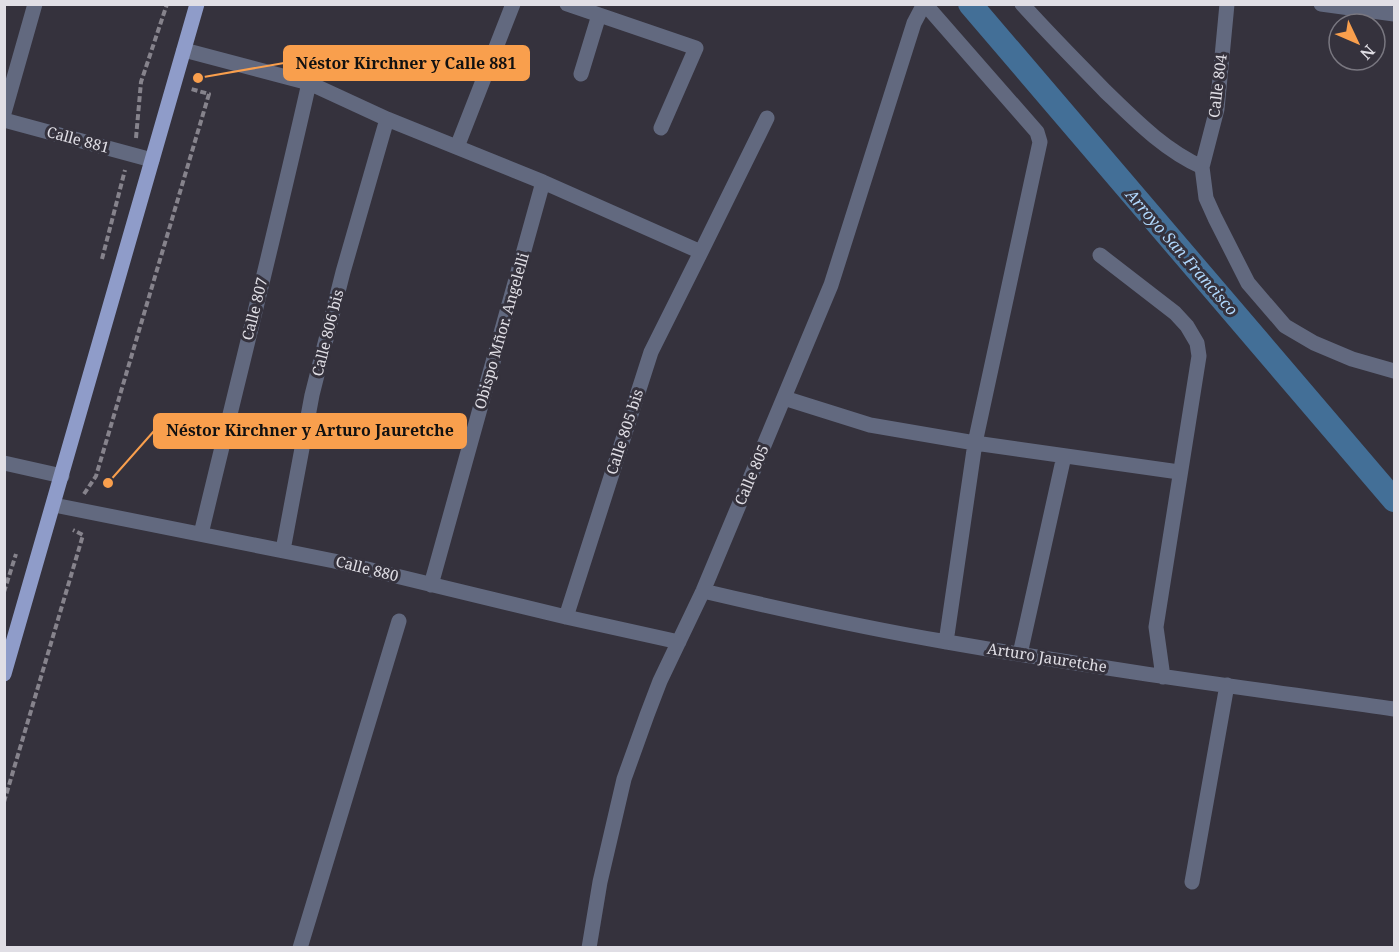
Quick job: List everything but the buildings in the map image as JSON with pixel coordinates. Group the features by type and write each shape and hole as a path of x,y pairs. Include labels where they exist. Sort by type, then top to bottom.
{"main road":[{"path":"4,674 197,4"}],"street":[{"path":"4,113 35,4"},
{"path":"456,147 513,4"},
{"path":"567,4 696,48 661,128"},
{"path":"925,4 1037,132 1040,142 975,444 945,642"},
{"name":"Calle 805","path":"588,948 600,882 624,779 653,698 703,591 831,285 914,23 925,4"},
{"path":"1022,4 1059,45 1124,109 1166,146 1185,159 1203,167"},
{"name":"Calle 804","path":"1227,4 1216,109 1203,167 1206,198 1239,269 1285,326 1297,335 1352,359 1395,371"},
{"path":"1321,4 1395,14"},
{"path":"581,74 599,15"},
{"path":"184,50 309,84 387,119 543,182 701,252"},
{"name":"Calle 807","path":"201,534 247,339 282,206 309,84"},
{"name":"Calle 805 bis","path":"567,617 651,352 767,118"},
{"name":"Calle 806 bis","path":"283,550 312,395 343,272 387,119"},
{"name":"Calle 881","path":"4,120 152,160"},
{"name":"Obispo Mñor. Angelelli","path":"431,585 543,182"},
{"path":"1100,255 1175,313 1187,326 1197,343 1199,356 1156,627 1163,677"},
{"path":"784,398 870,425 975,444 1179,472"},
{"path":"1020,654 1064,456"},
{"path":"4,463 62,476"},
{"name":"Calle 880","path":"54,505 283,550 679,642"},
{"name":"Arturo Jauretche","path":"703,591 945,642 1163,677 1395,709"},
{"path":"300,948 399,621"},
{"path":"1192,882 1227,685"}],"path":[{"path":"101,261 121,182 136,138 141,82 166,4"},
{"path":"4,802 83,535 70,529 86,488 96,476 209,94 186,88"},
{"path":"4,592 18,548"}],"waterway":[{"name":"Arroyo San Francisco","path":"970,4 1394,500"}],"place":[{"name":"Néstor Kirchner y Calle 881","path":"198,78"},
{"name":"Néstor Kirchner y Arturo Jauretche","path":"108,483"}]}
